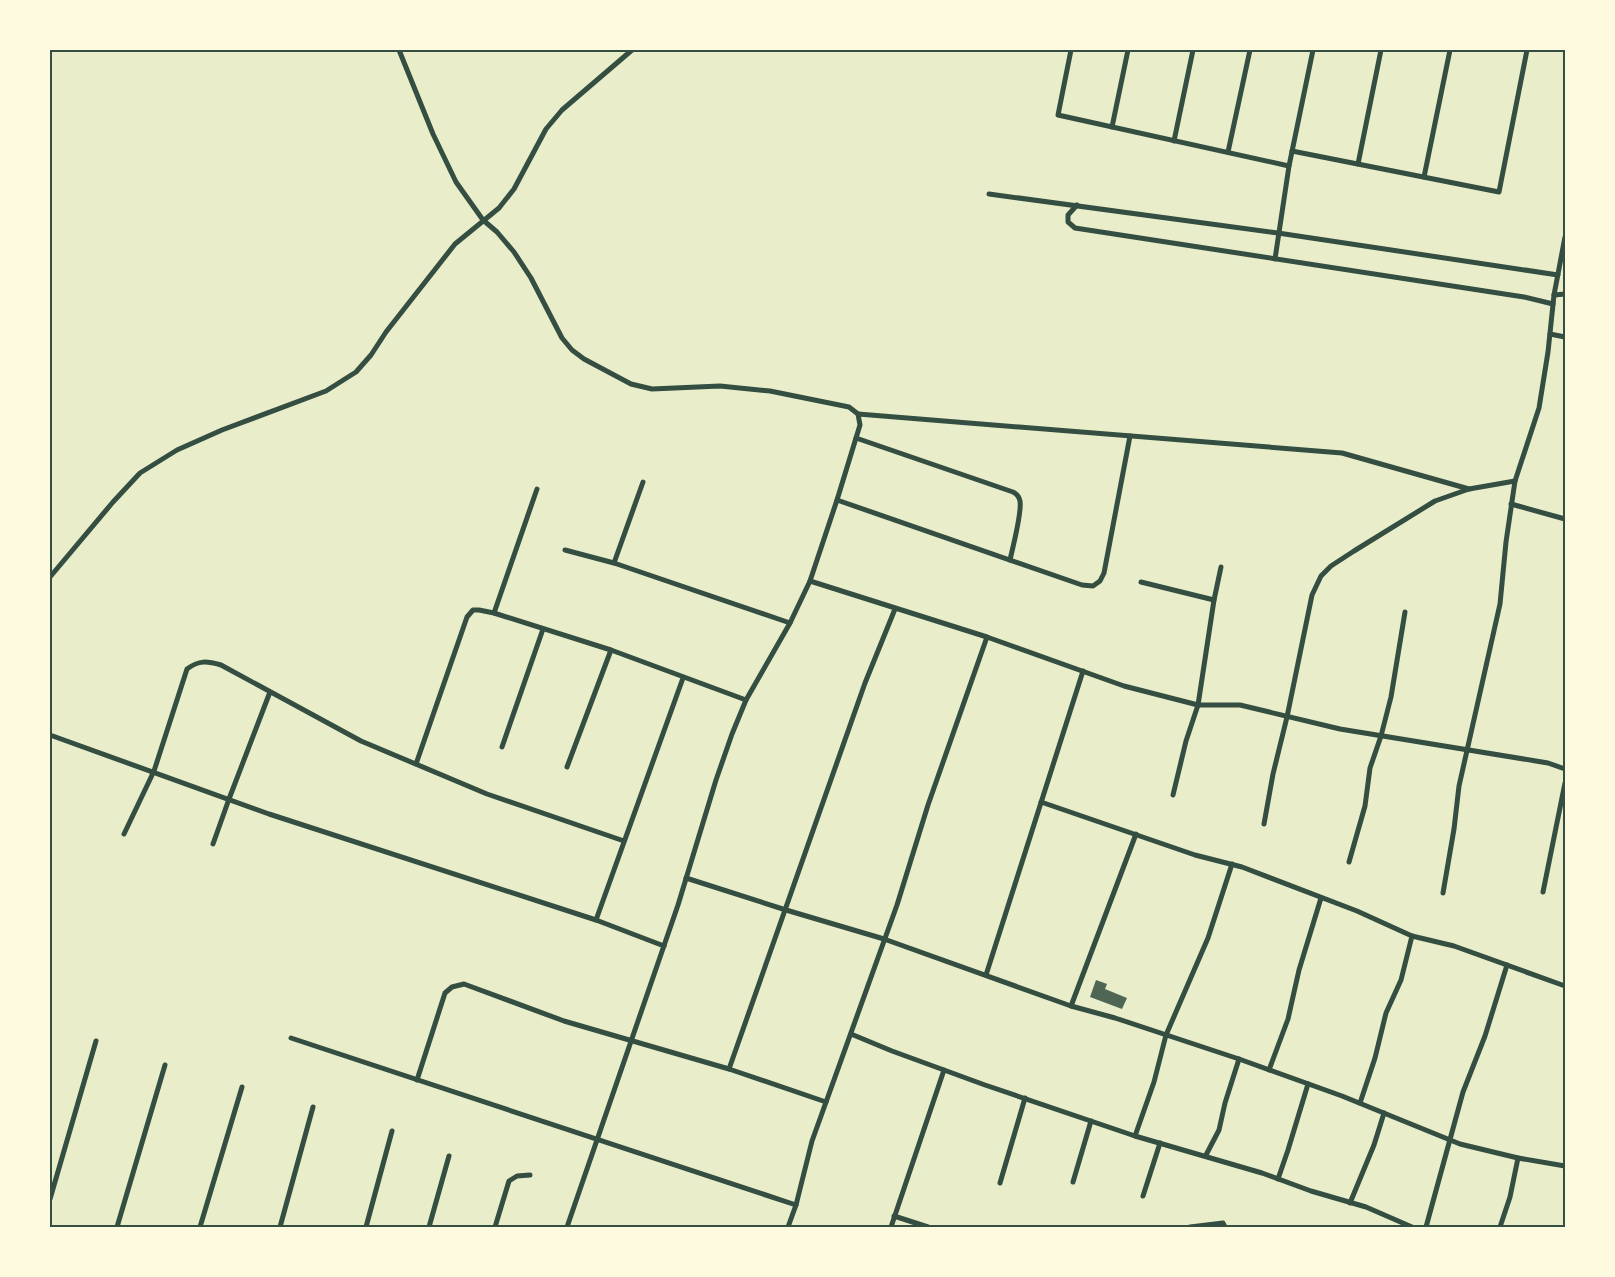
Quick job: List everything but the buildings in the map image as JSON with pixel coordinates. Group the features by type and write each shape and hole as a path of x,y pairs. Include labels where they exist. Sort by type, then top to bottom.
{"street":[{"path":"399,50 433,134 456,182 483,220 497,232 514,252 531,278 562,338 572,350 584,359 631,384 652,389 720,386 770,391 849,407 858,414 1342,453 1469,489"},
{"path":"50,577 140,473 177,450 222,430 326,391 356,372 371,355 386,332 449,251 499,208 514,189 546,129 562,110 632,50"},
{"path":"1071,50 1058,115 1289,166"},
{"path":"1112,127 1128,50"},
{"path":"1174,141 1193,50"},
{"path":"1228,152 1250,50"},
{"path":"1275,259 1289,166 1313,50"},
{"path":"1358,164 1381,50"},
{"path":"1424,177 1450,50"},
{"path":"1292,151 1499,192 1527,50"},
{"path":"989,194 1278,233 1558,275"},
{"path":"1077,205 1068,215 1068,222 1075,228 1524,297 1553,304"},
{"path":"1443,893 1459,786 1500,604 1506,542 1515,481 1539,408 1554,295 1565,237"},
{"path":"1554,295 1565,294"},
{"path":"1550,334 1565,337"},
{"path":"567,1227 664,946 732,734 746,700 790,622 810,581 838,500 860,425 858,414"},
{"path":"838,500 1010,560 1093,586 1100,581 1104,573 1130,436"},
{"path":"856,438 1013,492 1018,496 1020,511 1010,560"},
{"path":"1264,824 1312,595 1321,576 1331,566 1435,501 1469,489 1515,481"},
{"path":"614,563 643,482"},
{"path":"494,613 537,489"},
{"path":"1512,504 1565,518"},
{"path":"565,550 614,563 790,622"},
{"path":"1173,795 1186,741 1198,704 1221,567"},
{"path":"810,581 987,637 1124,686 1198,704 1240,706 1340,729 1548,763 1565,768"},
{"path":"1141,582 1214,600"},
{"path":"730,1069 865,683 895,609"},
{"path":"416,764 467,618 473,610 494,613 611,650 683,678 718,688 746,700"},
{"path":"1349,862 1365,806 1370,768 1391,697 1405,612"},
{"path":"502,747 543,629"},
{"path":"788,1227 796,1205 812,1141 897,905 928,805 987,637"},
{"path":"567,767 611,650"},
{"path":"124,834 154,771 187,669 195,663 207,661 221,665 361,741 487,794 624,841"},
{"path":"986,975 1083,671"},
{"path":"596,920 683,678"},
{"path":"213,844 270,692"},
{"path":"50,735 361,844 596,920 664,946"},
{"path":"1543,892 1565,783"},
{"path":"1041,802 1195,855 1232,864 1357,911 1412,936 1454,946 1565,986"},
{"path":"1071,1006 1136,834"},
{"path":"1135,1136 1154,1082 1166,1035 1208,938 1232,864"},
{"path":"686,878 884,939 1071,1006 1239,1059 1360,1103 1460,1144 1518,1158 1565,1166"},
{"path":"1269,1070 1288,1019 1299,970 1321,898"},
{"path":"1360,1103 1375,1058 1386,1013 1401,980 1412,936"},
{"path":"1426,1227 1463,1092 1484,1036 1506,965"},
{"path":"418,1080 445,993 452,987 464,984 564,1020 730,1069 826,1102"},
{"path":"851,1034 944,1070 1135,1136 1206,1155 1278,1178 1310,1191 1366,1207 1412,1227"},
{"path":"291,1038 796,1205"},
{"path":"50,1199 96,1041"},
{"path":"1206,1155 1219,1130 1225,1103 1239,1059"},
{"path":"117,1227 165,1065"},
{"path":"891,1227 944,1070"},
{"path":"1278,1178 1308,1084"},
{"path":"200,1227 242,1087"},
{"path":"1000,1183 1025,1098"},
{"path":"280,1227 313,1107"},
{"path":"1350,1203 1374,1145 1384,1113"},
{"path":"1073,1182 1092,1121"},
{"path":"366,1227 392,1131"},
{"path":"1143,1196 1160,1143"},
{"path":"429,1227 449,1156"},
{"path":"1500,1227 1510,1197 1518,1158"},
{"path":"495,1227 509,1181 517,1176 530,1175"},
{"path":"894,1216 928,1227"},
{"path":"1190,1227 1223,1222 1225,1227"}]}
